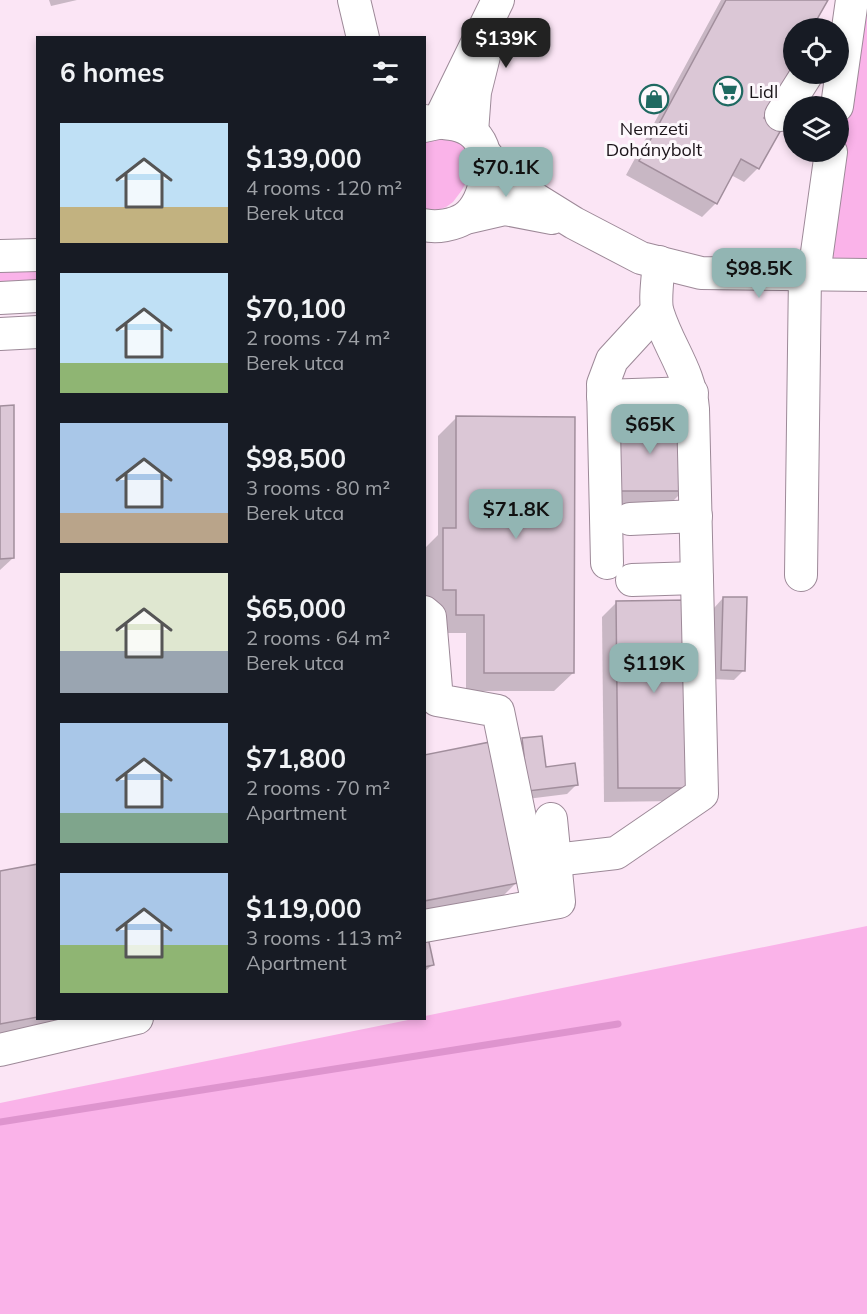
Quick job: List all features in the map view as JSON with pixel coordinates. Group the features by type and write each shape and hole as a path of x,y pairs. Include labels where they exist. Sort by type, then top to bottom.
{"street":[{"path":"354,0 363,36"},
{"path":"498,0 429,123 456,125 480,144 508,182 574,224 641,258 701,273 867,275"},
{"path":"466,218 479,201 485,180 475,92 498,0"},
{"path":"781,115 801,84"},
{"path":"801,575 809,274 829,162"},
{"path":"426,229 505,209 574,224"},
{"path":"0,256 36,255"},
{"path":"555,860 616,853 702,794 692,393 685,371 657,311 659,262"},
{"path":"0,298 36,296"},
{"path":"657,311 612,360 603,384 620,571 697,578"},
{"path":"0,334 36,332"},
{"path":"603,396 692,393"},
{"path":"630,519 696,516"},
{"path":"426,614 430,617 437,700 498,711 538,905"},
{"path":"426,926 559,902 551,819"},
{"path":"0,1050 128,1020"}],"shaded area":[{"path":"867,0 867,261 829,259 841,162 849,162 849,96 860,5"},
{"path":"450,135 468,148 473,169 453,202 438,210 426,209 426,140"},
{"path":"36,266 36,280 0,282 0,267"},
{"path":"867,926 867,1314 0,1314 0,1103 408,1020 426,1020 426,1016"}],"building":[{"name":"Lidl","path":"726,0 828,0 818,18 783,18 783,83 764,118 782,128 759,169 741,159 717,204 639,161"},
{"path":"14,405 14,558 0,559 0,406"},
{"path":"456,416 575,417 574,673 484,673 484,615 456,615 456,590 443,590 443,528 456,528"},
{"path":"615,420 685,420 685,491 616,491"},
{"path":"723,597 747,597 745,671 721,670"},
{"path":"690,600 692,788 618,788 616,601"},
{"path":"542,736 546,767 575,763 578,785 528,791 522,738"},
{"path":"490,742 518,883 426,901 426,755"},
{"path":"36,864 36,1017 0,1024 0,871"},
{"path":"426,933 427,933 434,965 426,967"}],"waterway":[{"path":"0,1122 618,1024"}],"place":[{"name":"Lidl","path":"728,91"},
{"name":"Nemzeti Dohánybolt","path":"654,99"}]}
